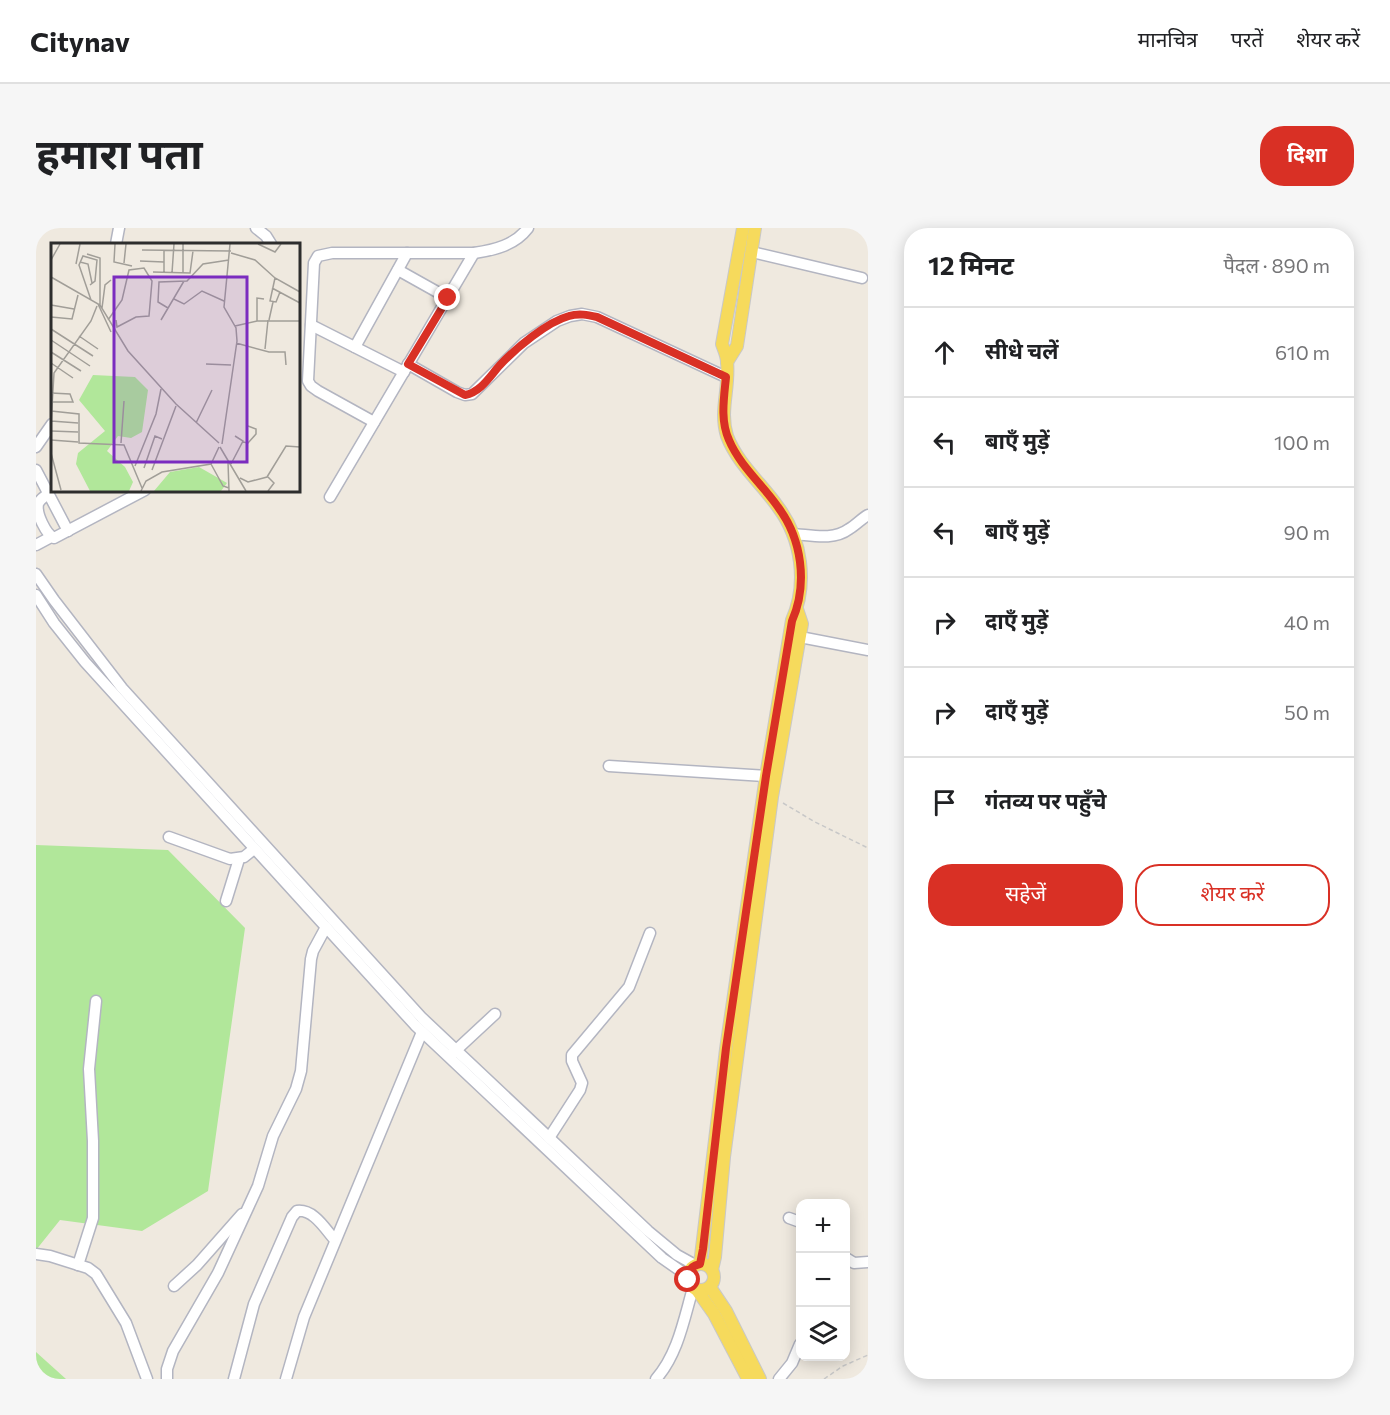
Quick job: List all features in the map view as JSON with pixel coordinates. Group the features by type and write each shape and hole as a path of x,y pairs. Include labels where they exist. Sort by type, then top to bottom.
{"main road":[{"path":"698,1264 726,1048 766,776 792,621 797,609 800,564 797,542 793,534 778,506 757,482 730,442 723,413 727,362 722,344 744,228"},
{"path":"727,362 737,346 755,228"},
{"path":"710,1287 714,1278 712,1270 716,1257 724,1157 772,797 802,624 797,609"},
{"path":"712,1270 704,1264 698,1264 689,1271 693,1284 714,1314 748,1379"},
{"path":"693,1284 706,1289 710,1287"},
{"path":"710,1287 726,1311 760,1379"}],"street":[{"path":"116,243 119,228"},
{"path":"256,228 270,243"},
{"path":"374,422 311,386 308,374 314,262 318,256 333,253 490,251 508,244 528,228"},
{"path":"752,252 862,278"},
{"path":"355,348 407,253"},
{"path":"330,497 474,253"},
{"path":"398,270 448,298"},
{"path":"311,326 355,348 465,395 472,394 524,343 557,321 582,314 597,317 726,377"},
{"path":"36,447 51,425"},
{"path":"36,470 68,531"},
{"path":"36,545 51,537 58,537 141,492"},
{"path":"48,494 39,502 38,507 51,537"},
{"path":"793,534 838,536 868,515"},
{"path":"36,574 122,687 453,1054 662,1258 693,1284 680,1336 666,1366 656,1379"},
{"path":"36,595 54,623 85,662 422,1032 453,1054 549,1138 648,1231 677,1255 698,1264"},
{"path":"800,636 868,651"},
{"path":"609,766 766,776"},
{"path":"169,837 222,857 239,859"},
{"path":"226,901 239,859 254,849"},
{"path":"167,1379 167,1369 173,1351 218,1273 261,1177 273,1136 299,1081 311,960 313,951 326,927"},
{"path":"549,1138 580,1090 582,1083 572,1061 572,1055 628,987 650,933"},
{"path":"78,1265 93,1218 93,1141 89,1068 96,1001"},
{"path":"453,1054 495,1014"},
{"path":"286,1379 298,1332 422,1032"},
{"path":"234,1379 255,1305 292,1217 297,1211 304,1210 310,1213 335,1240"},
{"path":"174,1286 197,1265 238,1217 246,1212"},
{"path":"789,1218 796,1220"},
{"path":"36,1254 88,1268 102,1281 126,1323 147,1379"},
{"path":"850,1260 854,1263 868,1262"},
{"path":"779,1379 796,1355"}],"path":[{"path":"772,797 815,822 868,848"},
{"path":"824,1379 843,1366 868,1356"}],"green space":[{"path":"36,845 168,850 245,928 208,1191 142,1231 60,1220 36,1250"},
{"path":"36,1352 66,1379 36,1379"}],"route":[{"path":"448,298 408,364 465,395 478,390 502,362 524,343 557,321 582,314 597,317 726,377 723,413 730,442 757,482 778,506 797,542 801,580 766,776 726,1048 703,1249 700,1264 695,1265 689,1271 688,1280"}]}
